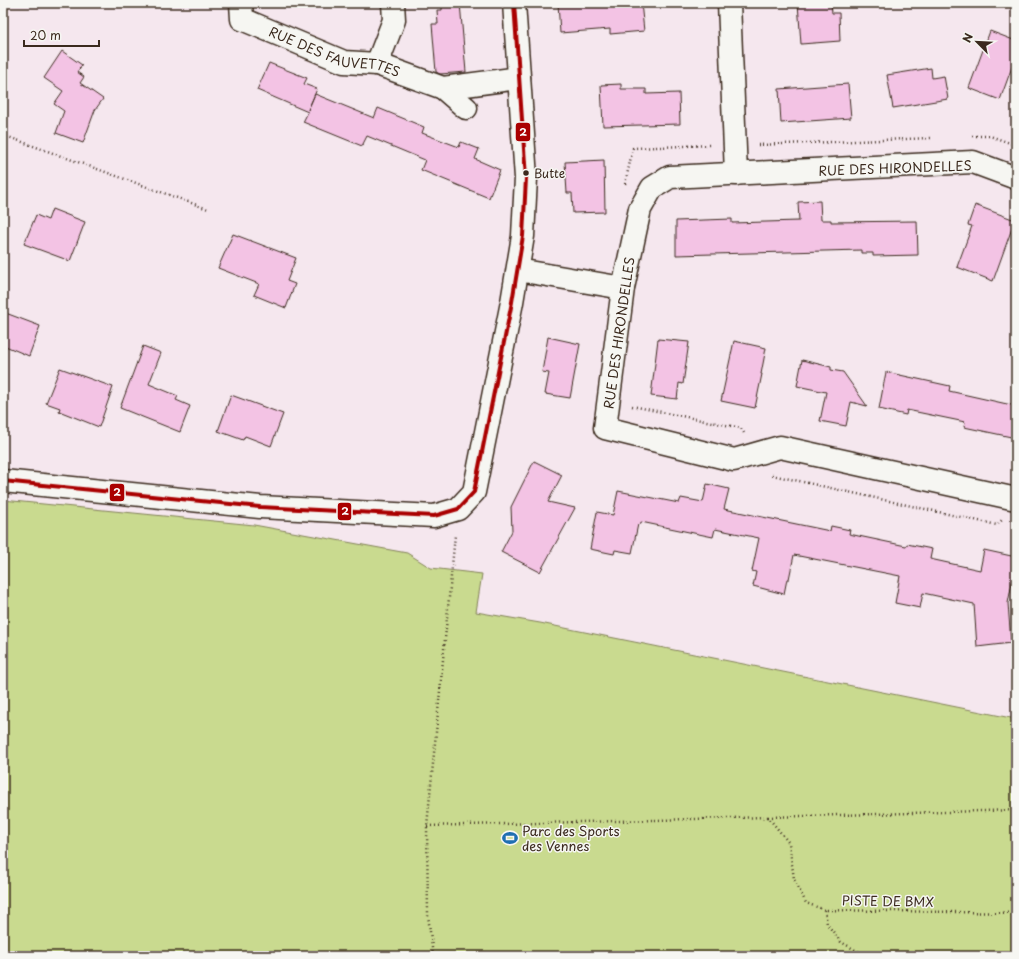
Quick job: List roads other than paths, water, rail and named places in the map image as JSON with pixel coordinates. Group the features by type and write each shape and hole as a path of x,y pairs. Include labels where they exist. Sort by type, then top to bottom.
{"street":[{"name":"RUE DES FAUVETTES","path":"241,3 242,18 344,62 377,64 443,88 466,108"},
{"path":"377,64 394,20 393,3"},
{"path":"3,481 260,507 434,516 458,509 474,492 518,270 523,236 526,178 514,3"},
{"path":"729,3 736,174"},
{"name":"RUE DES FAUVETTES","path":"443,88 519,78"},
{"name":"RUE DES HIRONDELLES","path":"1016,178 973,162 670,177 652,188 640,209 623,288 605,428 734,460 780,446 1016,499"},
{"path":"518,270 623,288"}],"place":[{"name":"Butte","path":"526,173"},
{"name":"Parc des Sports des Vennes","path":"510,838"}]}
